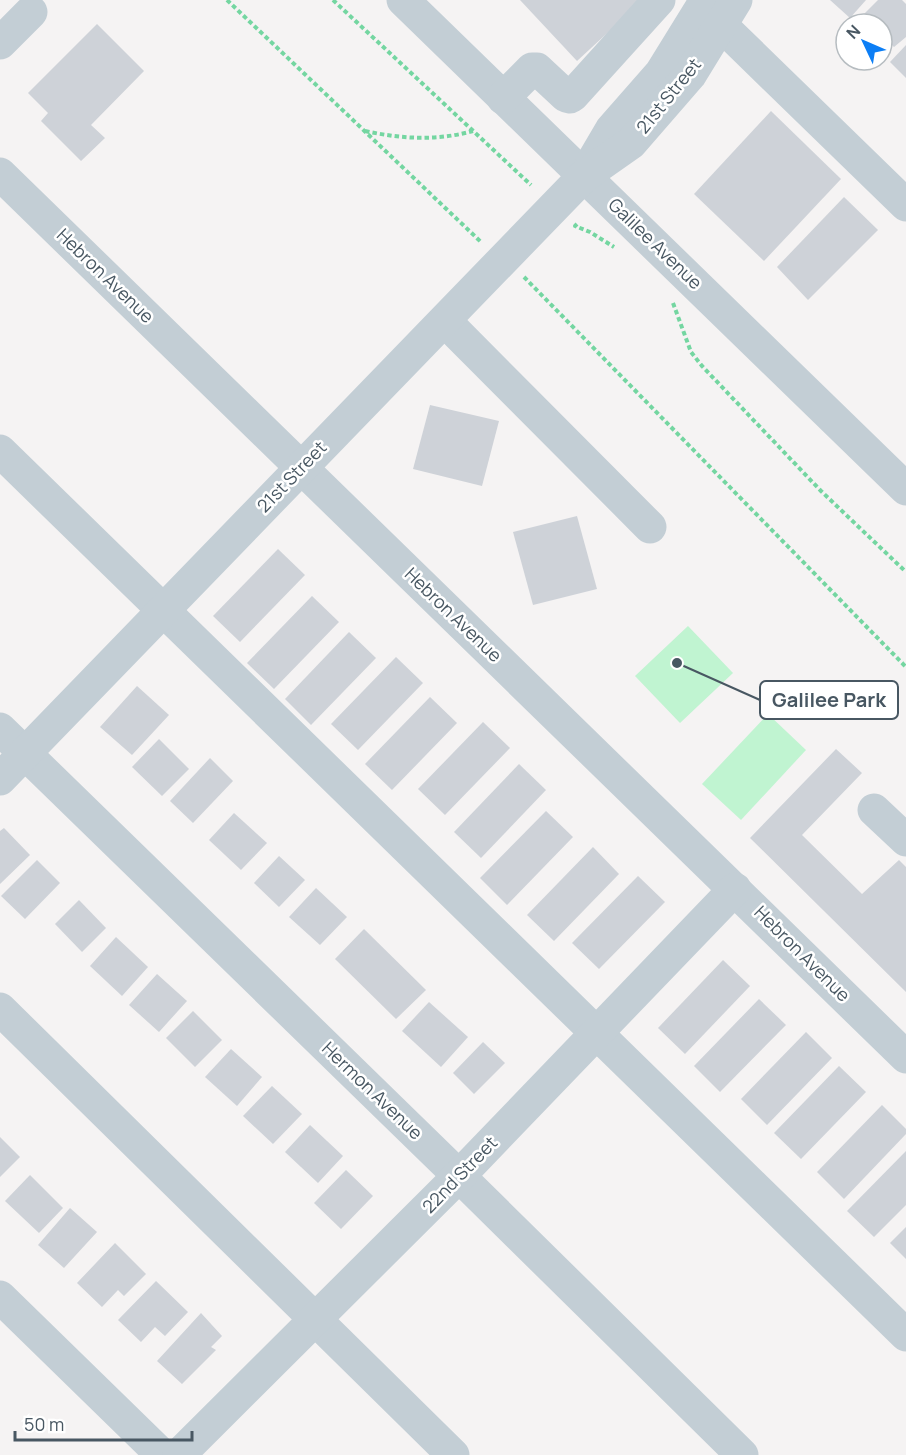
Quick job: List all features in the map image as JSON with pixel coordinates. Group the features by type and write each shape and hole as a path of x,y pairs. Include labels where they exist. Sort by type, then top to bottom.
{"street":[{"name":"Galilee Avenue","path":"403,0 906,489"},
{"path":"503,98 532,69 537,69 566,96 570,97 659,0"},
{"path":"721,9 906,205"},
{"name":"21st Street","path":"0,779 584,176 631,143 690,75 721,9"},
{"path":"0,43 30,12"},
{"name":"Hebron Avenue","path":"0,174 906,1057"},
{"path":"445,321 650,527"},
{"path":"0,451 906,1335"},
{"name":"Hermon Avenue","path":"0,729 459,1176 741,1455"},
{"path":"874,810 906,840"},
{"name":"22nd Street","path":"179,1455 459,1176 735,889"},
{"path":"0,1009 453,1455"},
{"path":"0,1297 162,1455"}],"path":[{"path":"227,0 482,242"},
{"path":"333,0 531,185"},
{"path":"364,131 396,138 448,138 474,131"},
{"path":"575,226 622,251"},
{"path":"525,278 906,667"},
{"path":"671,299 691,352 702,366 821,491 906,572"}],"green space":[{"path":"688,626 733,673 680,723 635,676"},
{"path":"768,714 806,750 741,820 702,784"}],"building":[{"path":"520,0 641,0 642,1 577,61"},
{"path":"830,0 866,0 855,12 843,12"},
{"path":"878,0 902,0 906,4 906,37 894,47 894,12 866,12"},
{"path":"97,24 144,71 91,125 105,138 81,161 41,121 48,113 28,93"},
{"path":"906,45 906,78 894,66 894,58"},
{"path":"771,111 841,179 764,261 694,194"},
{"path":"844,197 878,230 808,300 777,267"},
{"path":"430,405 499,421 482,486 413,469"},
{"path":"577,516 597,589 533,605 513,532"},
{"path":"278,549 305,575 240,642 213,616"},
{"path":"312,596 339,622 274,689 247,663"},
{"path":"349,632 376,658 311,725 285,699"},
{"path":"396,657 423,683 358,750 331,724"},
{"path":"137,686 169,715 132,755 100,727"},
{"path":"430,697 457,723 392,790 365,764"},
{"path":"483,722 510,748 445,815 418,789"},
{"path":"159,739 189,769 162,796 132,767"},
{"path":"836,749 862,773 802,835 862,894 899,860 906,867 906,992 750,838"},
{"path":"210,758 233,781 193,823 170,801"},
{"path":"519,764 546,790 481,858 454,832"},
{"path":"546,811 573,837 507,905 480,878"},
{"path":"234,813 267,843 241,870 209,840"},
{"path":"4,828 30,855 0,884 0,831"},
{"path":"593,847 619,874 554,941 527,915"},
{"path":"279,856 305,880 279,907 254,883"},
{"path":"37,860 60,883 25,919 1,896"},
{"path":"638,876 665,902 599,969 572,943"},
{"path":"316,888 347,917 320,945 289,917"},
{"path":"79,900 106,928 82,952 55,924"},
{"path":"364,929 426,990 396,1019 335,959"},
{"path":"116,937 148,967 122,996 90,966"},
{"path":"723,960 750,986 685,1054 658,1028"},
{"path":"157,974 187,1001 159,1032 129,1005"},
{"path":"759,999 786,1025 720,1092 694,1066"},
{"path":"429,1002 468,1037 441,1067 402,1031"},
{"path":"193,1011 222,1040 195,1067 166,1038"},
{"path":"806,1032 832,1058 767,1125 741,1099"},
{"path":"483,1042 505,1063 474,1094 453,1073"},
{"path":"231,1049 262,1077 237,1106 205,1077"},
{"path":"839,1066 866,1092 801,1159 774,1133"},
{"path":"272,1086 302,1114 273,1144 243,1116"},
{"path":"882,1105 906,1129 906,1134 844,1199 817,1172"},
{"path":"310,1125 343,1156 318,1183 285,1152"},
{"path":"0,1137 20,1157 0,1177"},
{"path":"906,1151 906,1205 874,1237 847,1211"},
{"path":"346,1170 373,1196 341,1229 314,1203"},
{"path":"30,1175 63,1208 39,1233 5,1201"},
{"path":"70,1208 97,1232 64,1268 38,1245"},
{"path":"906,1227 906,1259 890,1243"},
{"path":"115,1243 146,1274 124,1296 118,1290 102,1307 77,1283"},
{"path":"156,1281 188,1312 165,1336 155,1327 141,1342 118,1320"},
{"path":"201,1313 222,1336 211,1347 216,1350 182,1384 157,1361"}],"place":[{"name":"Galilee Park","path":"677,663"}]}
